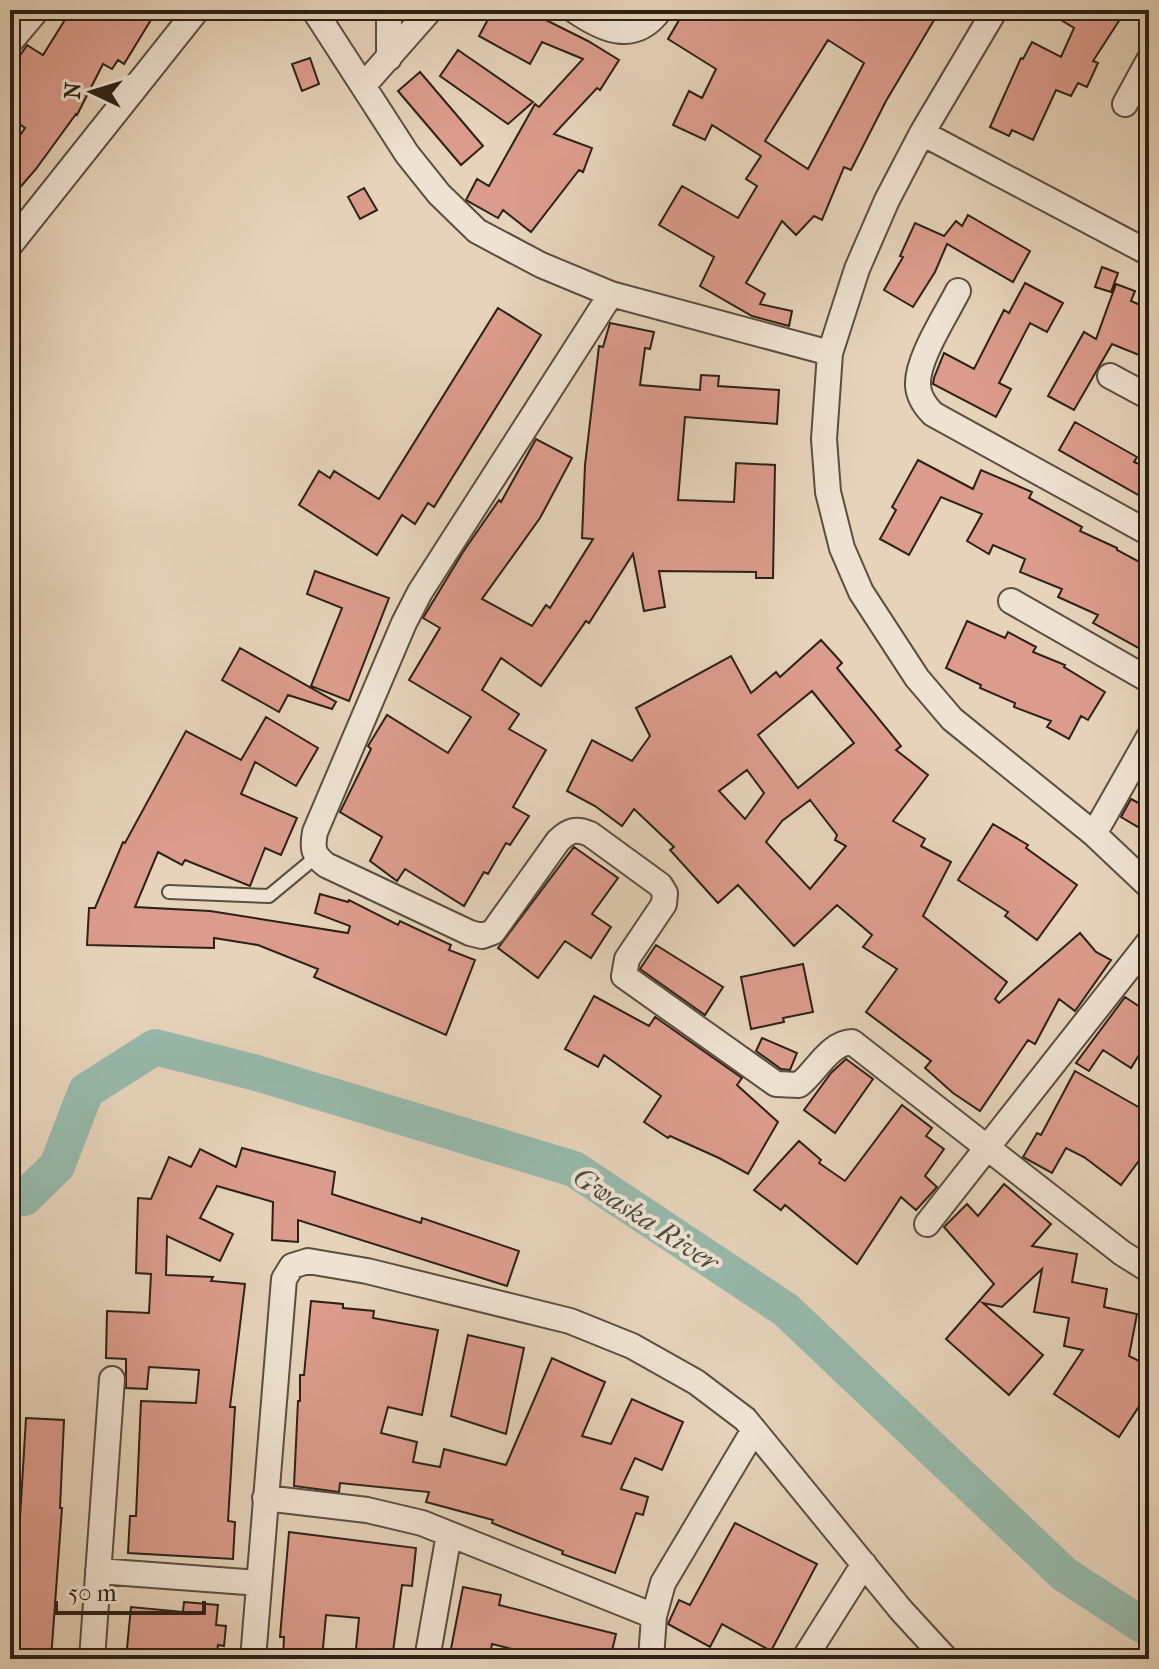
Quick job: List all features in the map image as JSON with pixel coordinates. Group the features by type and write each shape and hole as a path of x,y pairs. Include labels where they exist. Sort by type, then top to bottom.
{"street":[{"path":"10,42 37,10"},
{"path":"10,245 197,10"},
{"path":"314,10 407,154 439,194 477,231 541,265 611,294 830,353"},
{"path":"389,10 389,58"},
{"path":"364,85 430,10"},
{"path":"574,10 612,32 629,30 651,21 660,10"},
{"path":"995,10 922,133 887,200 857,269 830,353 824,439 828,492 842,548 861,592 917,678 952,719 1094,834 1149,886"},
{"path":"1125,104 1149,60"},
{"path":"922,133 1149,253"},
{"path":"958,291 919,371 918,389 922,402 933,414 1149,533"},
{"path":"611,294 414,602 315,832 312,846 316,857 326,865 482,936 493,932 558,841 568,832 579,829 660,885 665,893 664,904 627,959 624,976 776,1084 799,1085 836,1047 852,1042 1122,1253 1149,1270"},
{"path":"1110,376 1149,397"},
{"path":"1011,601 1149,680"},
{"path":"1094,834 1149,737"},
{"path":"927,1224 1149,942"},
{"path":"253,1659 284,1279 292,1266 308,1261 367,1271 570,1321 632,1346 696,1382 745,1419 901,1610 946,1659"},
{"path":"92,1659 112,1379"},
{"path":"651,1659 654,1616 663,1583 754,1430"},
{"path":"265,1498 367,1510 422,1523 654,1616"},
{"path":"427,1659 449,1534"},
{"path":"804,1659 864,1564"},
{"path":"98,1571 259,1583"}],"lane":[{"path":"169,892 269,896 316,857"}],"building":[{"path":"71,10 157,10 124,64 118,60 112,69 103,64 77,115 10,199 10,150 25,128 10,117 10,71 27,45 43,55"},
{"path":"493,10 526,10 619,60 600,90 597,88 554,134 592,148 583,172 579,170 531,232 503,210 498,218 466,200 477,179 489,186 535,104 539,107 583,59 542,42 530,64 479,36"},
{"path":"685,10 940,10 886,101 851,170 844,167 822,220 814,216 796,235 782,221 746,283 765,294 760,304 792,311 789,326 752,316 700,286 714,257 659,225 682,186 738,218 757,186 746,179 761,156 712,125 705,140 673,125 689,91 702,98 716,69 668,39","holes":["828,40 864,63 808,169 765,141"]},
{"path":"1068,10 1126,10 1093,61 1098,63 1087,87 1078,83 1071,96 1056,90 1033,140 1012,130 1009,136 990,127 1021,58 1032,42 1061,57 1074,28 1061,20"},
{"path":"458,50 533,102 508,124 440,76"},
{"path":"310,58 319,84 302,91 292,64"},
{"path":"420,72 483,146 461,165 398,91"},
{"path":"364,188 377,210 360,219 348,197"},
{"path":"968,215 1030,251 1013,282 947,244 935,272 913,307 884,290 903,257 900,256 915,223 944,236 956,221 962,226"},
{"path":"1102,267 1118,273 1111,292 1095,287"},
{"path":"1025,283 1063,303 1047,332 1030,323 999,383 1011,389 996,417 933,384 934,378 944,353 974,369 1004,310 1009,313"},
{"path":"1116,284 1135,291 1131,301 1149,309 1149,359 1112,344 1074,410 1048,396 1084,332 1096,339"},
{"path":"498,308 541,335 434,507 428,503 415,524 402,515 377,555 299,505 319,471 330,478 334,471 379,499"},
{"path":"610,323 654,332 650,349 645,348 640,385 700,390 701,375 719,376 718,386 779,390 777,424 685,417 678,500 734,502 736,463 775,465 773,578 756,578 756,572 659,571 665,607 644,611 633,554 589,623 586,621 541,686 501,658 482,690 519,714 509,729 546,750 513,807 529,816 510,845 506,843 488,874 484,872 464,906 405,869 397,881 370,861 382,837 340,812 371,749 368,746 387,715 448,753 471,717 409,680 440,628 423,618 463,552 499,500 501,502 536,439 572,458 540,518 482,599 532,626 546,605 550,608 593,539 582,538 585,465 599,346 603,347"},
{"path":"1075,422 1137,457 1134,462 1149,468 1149,501 1059,450"},
{"path":"918,460 973,489 981,470 1032,492 1029,498 1082,527 1080,531 1149,567 1149,637 1142,650 1093,623 1098,615 1058,597 1062,589 1020,572 1025,559 993,545 989,554 967,541 982,514 941,497 909,555 880,539 896,510 892,507"},
{"path":"315,571 389,598 349,701 311,686 342,608 307,594"},
{"path":"967,621 1005,638 1008,632 1036,647 1033,652 1065,665 1105,692 1088,720 1081,716 1069,739 1047,727 1051,721 1014,707 1015,703 980,688 981,685 946,668"},
{"path":"821,640 842,663 837,668 901,746 896,750 928,775 893,821 925,839 921,846 951,862 923,916 1007,982 995,999 999,1003 1080,933 1096,952 1111,960 1075,1011 1059,999 1035,1044 1028,1040 980,1111 953,1093 925,1068 931,1061 866,1012 897,969 863,947 872,935 837,905 794,946 738,885 718,903 670,850 674,847 634,809 622,826 567,791 592,740 632,761 650,736 636,708 731,656 751,693 776,672 780,677","holes":["812,691 854,743 798,788 758,735","747,770 764,793 745,819 719,791","810,800 837,835 835,840 846,846 810,889 766,842 782,821"]},
{"path":"240,648 336,702 332,709 288,695 279,712 222,680"},
{"path":"266,717 318,748 296,786 255,762 241,794 297,818 281,855 265,848 250,886 185,860 182,865 158,852 135,907 210,911 348,933 350,926 315,913 320,894 349,900 398,925 400,921 451,945 449,950 475,960 446,1035 314,977 318,969 258,945 214,938 214,948 87,945 89,908 95,908 123,842 186,731 241,760"},
{"path":"1131,799 1148,808 1138,827 1121,817"},
{"path":"993,824 1028,845 1026,848 1077,885 1037,940 1005,916 1008,912 958,880"},
{"path":"574,847 618,878 592,914 611,927 591,958 565,941 538,978 498,948"},
{"path":"656,945 723,987 705,1015 640,969"},
{"path":"803,964 813,1012 751,1029 741,977"},
{"path":"594,996 649,1026 655,1017 742,1078 737,1085 778,1122 748,1174 719,1158 670,1136 668,1138 644,1122 661,1096 604,1055 598,1067 565,1049"},
{"path":"1125,997 1149,1013 1149,1062 1139,1055 1131,1068 1103,1050 1089,1071 1076,1063"},
{"path":"762,1038 797,1053 790,1070 781,1069 756,1051"},
{"path":"846,1059 873,1079 835,1133 804,1110 831,1073"},
{"path":"1075,1071 1149,1113 1149,1147 1121,1185 1084,1157 1066,1148 1052,1173 1023,1157 1037,1133 1041,1135"},
{"path":"902,1105 932,1128 926,1136 944,1149 925,1176 937,1187 916,1210 901,1197 857,1264 785,1205 781,1210 754,1190 799,1141 821,1160 819,1163 845,1181"},
{"path":"242,1148 335,1172 332,1194 421,1223 422,1218 519,1251 507,1286 298,1220 298,1242 272,1240 273,1202 217,1186 200,1218 233,1234 220,1261 167,1236 166,1275 213,1277 211,1281 245,1284 230,1407 235,1407 228,1521 235,1522 233,1559 128,1553 130,1516 136,1516 141,1401 196,1403 199,1370 149,1367 147,1389 126,1388 126,1359 106,1358 107,1311 149,1313 151,1274 136,1273 138,1198 151,1199 169,1157 191,1167 200,1149 236,1167"},
{"path":"1004,1184 1051,1224 1032,1246 1077,1254 1072,1282 1107,1289 1104,1307 1137,1314 1129,1356 1149,1366 1149,1391 1119,1437 1054,1394 1083,1350 1064,1346 1069,1318 1034,1312 1042,1269 1002,1307 983,1303 1043,1355 1009,1395 946,1339 994,1284 944,1227 967,1204 978,1216"},
{"path":"311,1301 374,1311 373,1318 438,1330 422,1415 388,1407 381,1433 417,1442 413,1462 440,1467 444,1449 506,1465 552,1358 605,1382 582,1436 611,1444 632,1399 683,1422 662,1470 635,1458 622,1486 621,1489 648,1497 643,1515 636,1513 615,1573 562,1554 563,1551 492,1523 493,1520 426,1502 429,1492 340,1483 339,1492 294,1486 300,1375 304,1375"},
{"path":"468,1335 524,1348 506,1434 451,1416"},
{"path":"26,1418 64,1420 62,1508 51,1659 13,1659 20,1544 10,1543 10,1533 12,1517 20,1518"},
{"path":"735,1523 817,1564 771,1651 722,1624 710,1647 668,1624 679,1600 690,1605"},
{"path":"289,1532 416,1548 412,1586 402,1585 392,1659 355,1659 359,1618 326,1615 322,1659 283,1659 284,1637 280,1637"},
{"path":"463,1587 501,1595 499,1605 616,1634 610,1659 551,1659 492,1644 489,1659 449,1659"},
{"path":"184,1602 218,1605 216,1625 226,1626 224,1646 218,1645 216,1659 126,1659 131,1607 183,1612"}],"waterway":[{"name":"Gwaska River","path":"10,1198 24,1198 57,1166 86,1091 155,1047 253,1072 574,1169 786,1310 1064,1574 1142,1625 1149,1626"}]}
